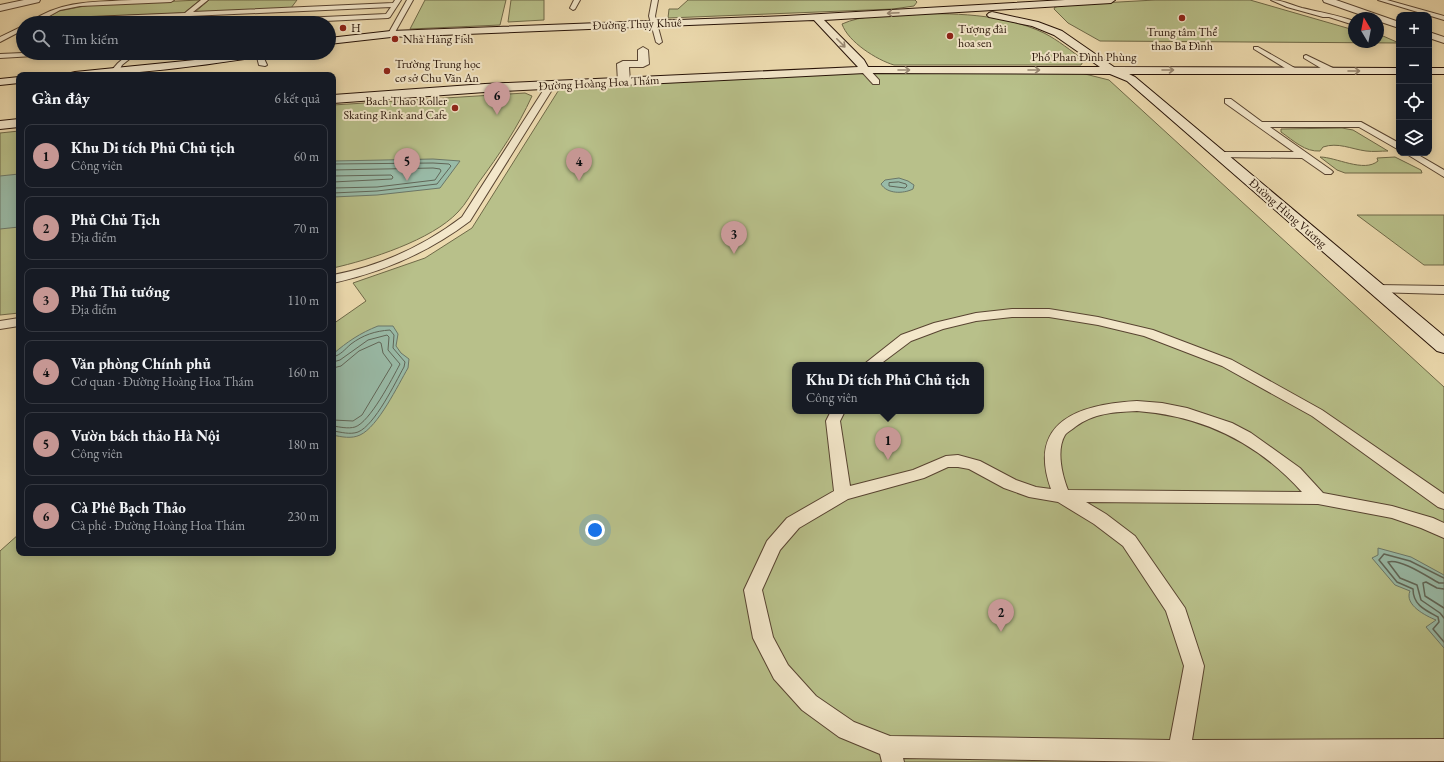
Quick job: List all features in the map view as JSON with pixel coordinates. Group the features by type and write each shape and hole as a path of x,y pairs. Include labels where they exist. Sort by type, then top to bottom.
{"main road":[{"path":"0,8 36,0"},
{"path":"926,0 936,6 944,5 1008,13 1036,19 1062,27 1086,39"},
{"path":"964,8 1111,0"},
{"path":"1327,0 1396,24"},
{"name":"Đường Thụy Khuê","path":"336,39 391,34 816,17 944,5"},
{"name":"Đường Hùng Vương","path":"944,5 1001,16 1044,27 1130,75 1220,155 1444,346"},
{"path":"1024,5 1038,11 1036,19"},
{"path":"816,17 860,62 865,70"},
{"path":"1432,36 1444,40"},
{"path":"624,82 623,64 644,64 643,50"},
{"path":"116,72 208,60"},
{"name":"Phố Phan Đình Phùng","path":"865,70 1113,65"},
{"name":"Đường Hoàng Hoa Thám","path":"336,99 552,85 865,70"},
{"name":"Phố Phan Đình Phùng","path":"1130,75 1296,71 1396,71"},
{"path":"1432,71 1444,71"},
{"path":"0,82 16,80"},
{"path":"0,125 16,123"}],"lane":[{"path":"45,16 58,9 80,4 171,0"},
{"path":"187,14 205,0"},
{"path":"391,34 410,0"},
{"path":"573,8 577,0"},
{"path":"655,0 652,16 659,42"},
{"path":"1274,0 1292,6 1289,6 1348,21"},
{"path":"1381,0 1444,18"},
{"path":"149,16 295,7 396,3"},
{"path":"336,19 388,16 396,3"},
{"path":"287,16 295,7"},
{"path":"346,18 365,23"},
{"path":"0,40 16,32"},
{"path":"1256,48 1296,71"},
{"path":"0,56 16,55"},
{"path":"1306,57 1332,71"},
{"path":"116,72 120,64 125,60"},
{"path":"263,60 263,65"},
{"path":"865,70 876,82"},
{"path":"336,278 417,251 445,235 466,219 552,85"},
{"path":"1228,101 1328,172"},
{"path":"1261,124 1361,125 1396,145"},
{"path":"1220,155 1304,155"},
{"path":"1414,156 1444,174"},
{"path":"1377,289 1444,290"},
{"path":"874,362 906,338 939,326 976,318 1012,313 1049,313 1098,321 1148,333 1227,363 1317,413 1444,503"},
{"path":"0,325 16,322"},
{"path":"1182,756 1194,666 1175,608 1128,541 1100,519 1062,496 1056,480 1053,460 1054,444 1059,432 1079,417 1095,411 1114,407 1137,406 1162,408 1187,413 1227,427 1246,437 1294,472 1318,498"},
{"path":"837,414 833,422 843,494"},
{"path":"1444,531 1427,523 1392,512 1318,498 1062,496 1035,493 1010,484 974,465 958,461 946,462 918,474 843,494 793,523 773,546 753,590 764,638 781,672 786,678 809,703 847,730 892,754 1182,756 1444,750"}],"green space":[{"path":"200,0 184,13 114,16 50,16 59,11 90,5"},
{"path":"209,0 297,0 291,8 194,13"},
{"path":"425,0 506,0 500,25 410,29"},
{"path":"511,0 544,0 544,20 508,22"},
{"path":"688,0 915,0 917,2 914,6 893,9 668,18 669,9 678,9"},
{"name":"Trung tâm Thể thao Ba Đình","path":"1155,0 1250,0 1348,28 1348,43 1100,41 1068,23 1054,9 1055,7 1065,5"},
{"path":"906,14 958,14 1011,21 1044,33 1084,60 1081,65 894,65 872,55 857,44 845,31 842,24 865,17"},
{"name":"Trung tâm Thể thao Ba Đình","path":"1384,36 1396,42 1396,43 1384,43"},
{"path":"860,72 1081,73 1109,80 1444,387 1444,762 0,762 0,551 16,537 16,556 336,556 336,322 366,301 353,283 425,258 472,228 560,88"},
{"path":"525,93 532,96 521,119 501,151 466,202 447,222 417,240 399,248 364,260 336,267 336,105"},
{"path":"1342,128 1353,130 1388,151 1360,150 1334,145 1323,147 1320,151 1309,150 1281,132 1281,129"},
{"path":"16,131 16,313 0,315 0,133"},
{"path":"1320,157 1350,164 1365,165 1378,161 1377,158 1395,157 1421,170 1422,173 1345,173 1337,170"},
{"path":"1357,215 1444,215 1444,265 1424,265"}],"water":[{"path":"433,159 460,161 440,188 377,195 336,197 336,161"},
{"path":"16,174 16,227 0,229 0,176"},
{"path":"899,178 914,185 913,189 905,192 896,192 887,190 881,184 885,180"},
{"path":"378,326 393,326 398,334 396,346 401,353 409,359 408,368 387,405 374,424 367,431 354,437 336,436 336,352 365,332"},
{"path":"1378,548 1411,557 1444,575 1444,648 1426,627 1436,620 1417,609 1410,601 1410,591 1395,585 1372,558 1378,555"}],"place":[{"name":"Trung tâm Thể thao Ba Đình","path":"1182,18"},
{"name":"H","path":"343,28"},
{"name":"Tượng đài hoa sen","path":"950,36"},
{"name":"Nhà Hàng Fish","path":"395,39"},
{"name":"Trường Trung học cơ sở Chu Văn An","path":"387,71"},
{"name":"Bach Thao Roller Skating Rink and Cafe","path":"455,108"},
{"name":"Cà Phê Bạch Thảo","path":"497,115"},
{"name":"Vườn bách thảo Hà Nội","path":"407,181"},
{"name":"Văn phòng Chính phủ","path":"579,181"},
{"name":"Phủ Thủ tướng","path":"734,254"},
{"name":"Khu Di tích Phủ Chủ tịch","path":"888,460"},
{"name":"Phủ Chủ Tịch","path":"1001,632"}]}
